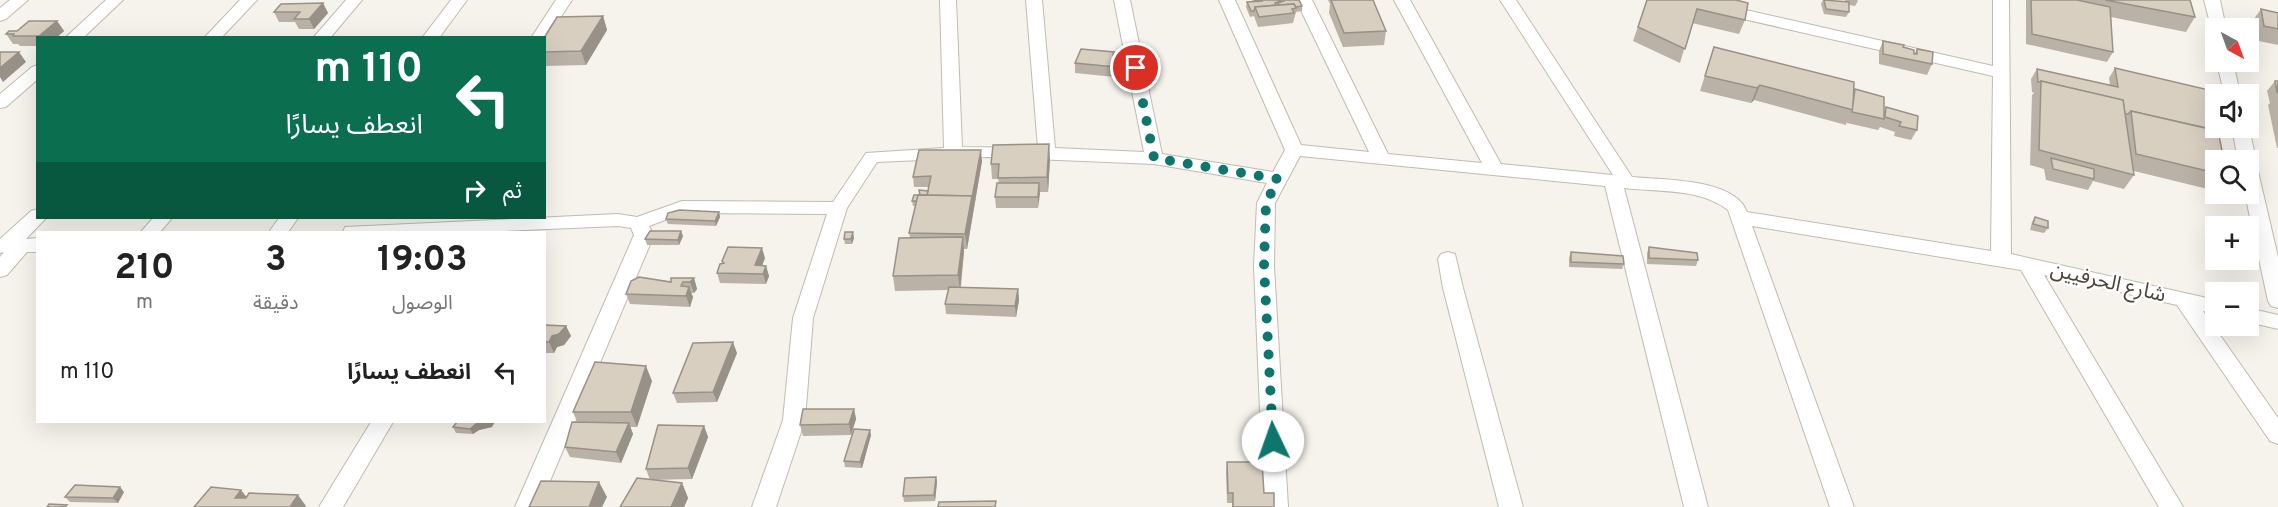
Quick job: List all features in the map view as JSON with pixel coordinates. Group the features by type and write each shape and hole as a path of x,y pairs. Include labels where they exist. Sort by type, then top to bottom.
{"street":[{"path":"0,16 20,0"},
{"path":"75,36 115,0"},
{"path":"214,36 249,0"},
{"path":"323,36 354,0"},
{"path":"432,36 459,0"},
{"path":"540,36 564,0"},
{"path":"948,0 953,153"},
{"path":"1034,0 1047,153"},
{"path":"1122,0 1154,158"},
{"path":"1227,0 1294,150"},
{"path":"1304,0 1381,159"},
{"path":"1402,0 1494,169"},
{"path":"1509,0 1620,182 1696,507"},
{"path":"1682,0 2001,73"},
{"path":"2001,0 2001,259"},
{"path":"2212,0 2216,18"},
{"path":"0,103 36,72"},
{"path":"1294,150 1703,190 1722,196 1736,207 1842,507"},
{"path":"1276,507 1264,266 1266,203 1294,150"},
{"path":"764,507 794,420 803,318 838,208 872,157 988,151 1154,158 1278,179"},
{"path":"2256,204 2278,302"},
{"path":"360,231 418,224 498,230 618,220 638,223 682,207 838,208"},
{"path":"0,270 36,218"},
{"name":"شارع الحرفيين","path":"1738,218 2001,259 2205,305"},
{"path":"151,231 163,219"},
{"path":"279,231 288,219"},
{"path":"527,507 644,235 638,223"},
{"path":"1448,259 1453,288 1511,507"},
{"path":"2028,265 2171,507"},
{"path":"2184,300 2278,435"},
{"path":"2259,318 2278,322"},
{"path":"331,507 381,423"}],"building":[{"path":"1254,0 1281,1 1275,3 1276,5 1255,7 1254,11 1251,11 1247,2 1263,1"},
{"path":"1284,0 1299,0 1302,6 1279,5 1278,3"},
{"path":"1331,0 1373,0 1386,31 1344,33"},
{"path":"1647,0 1736,0 1748,3 1745,20 1697,9 1685,49 1638,27"},
{"path":"1824,0 1849,2 1849,12 1826,9"},
{"path":"2031,0 2077,0 2110,7 2113,52 2032,34"},
{"path":"2105,0 2190,0 2195,17"},
{"path":"323,3 309,19 294,19 300,12 274,12 281,4"},
{"path":"1294,4 1296,8 1292,9 1294,13 1259,17 1255,7"},
{"path":"2261,9 2278,13 2278,29 2264,26"},
{"path":"603,16 581,51 546,52 545,36 557,17"},
{"path":"29,21 57,21 39,36 6,34 9,31 17,31"},
{"path":"1883,41 1904,45 1903,47 1914,50 1914,54 1917,54 1917,49 1933,52 1932,64 1883,54"},
{"path":"1714,47 1854,82 1853,110 1760,85 1757,88 1705,76"},
{"path":"1081,49 1114,52 1113,55 1119,56 1115,67 1075,63"},
{"path":"0,52 19,52 0,68"},
{"path":"2115,68 2205,89 2205,128 2131,111 2125,114 2123,100 2038,82 2037,69 2118,87"},
{"path":"2041,81 2123,100 2134,175 2039,150"},
{"path":"1855,89 1884,97 1884,119 1852,112"},
{"path":"1886,107 1918,116 1917,130 1899,126 1901,122 1885,117"},
{"path":"2131,111 2205,128 2205,138 2219,138 2222,150 2205,150 2205,170 2136,154"},
{"path":"1049,144 1047,177 998,178 999,164 991,164 993,145"},
{"path":"919,150 981,150 972,198 972,196 927,195 931,176 913,177"},
{"path":"2051,158 2094,169 2094,179 2053,169"},
{"path":"997,183 1039,183 1038,197 995,197"},
{"path":"919,190 928,191 927,195 920,195"},
{"path":"914,195 918,195 917,201 912,201"},
{"path":"918,195 972,196 965,234 909,233"},
{"path":"679,210 719,212 715,221 666,219 668,213"},
{"path":"2035,217 2048,221 2048,228 2033,224"},
{"path":"650,231 681,231 678,240 645,239"},
{"path":"845,232 853,232 851,239 844,239"},
{"path":"963,237 958,275 893,276 899,238"},
{"path":"728,247 762,248 755,265 766,266 763,274 717,273 720,264 724,263 722,261"},
{"path":"1649,247 1697,253 1698,260 1649,258"},
{"path":"1571,252 1623,256 1624,264 1571,262"},
{"path":"639,277 671,282 671,278 694,278 690,282 683,282 681,286 689,287 686,296 626,294 631,281"},
{"path":"949,287 1018,289 1015,306 945,304"},
{"path":"546,325 566,326 559,334 552,336 549,342 546,342"},
{"path":"733,342 713,392 673,393 693,343"},
{"path":"595,362 646,366 631,412 573,412"},
{"path":"803,409 854,409 849,424 800,425"},
{"path":"572,422 629,423 616,452 565,447"},
{"path":"456,423 482,423 470,429 453,427"},
{"path":"658,425 704,426 688,468 646,469"},
{"path":"854,429 870,430 860,462 844,461"},
{"path":"1227,462 1262,462 1264,493 1274,493 1274,507 1233,507 1233,493 1228,493"},
{"path":"936,477 934,495 903,496 905,478"},
{"path":"637,478 682,483 671,507 620,507"},
{"path":"541,481 599,482 589,507 529,507"},
{"path":"75,485 120,487 113,498 65,497"},
{"path":"211,487 241,490 235,498 246,498 249,493 298,495 290,507 194,507"},
{"path":"996,501 995,507 938,507 939,502"},
{"path":"49,504 67,505 47,507"}],"route":[{"path":"1136,68 1154,158 1278,179 1266,203 1264,266 1273,441"}]}
